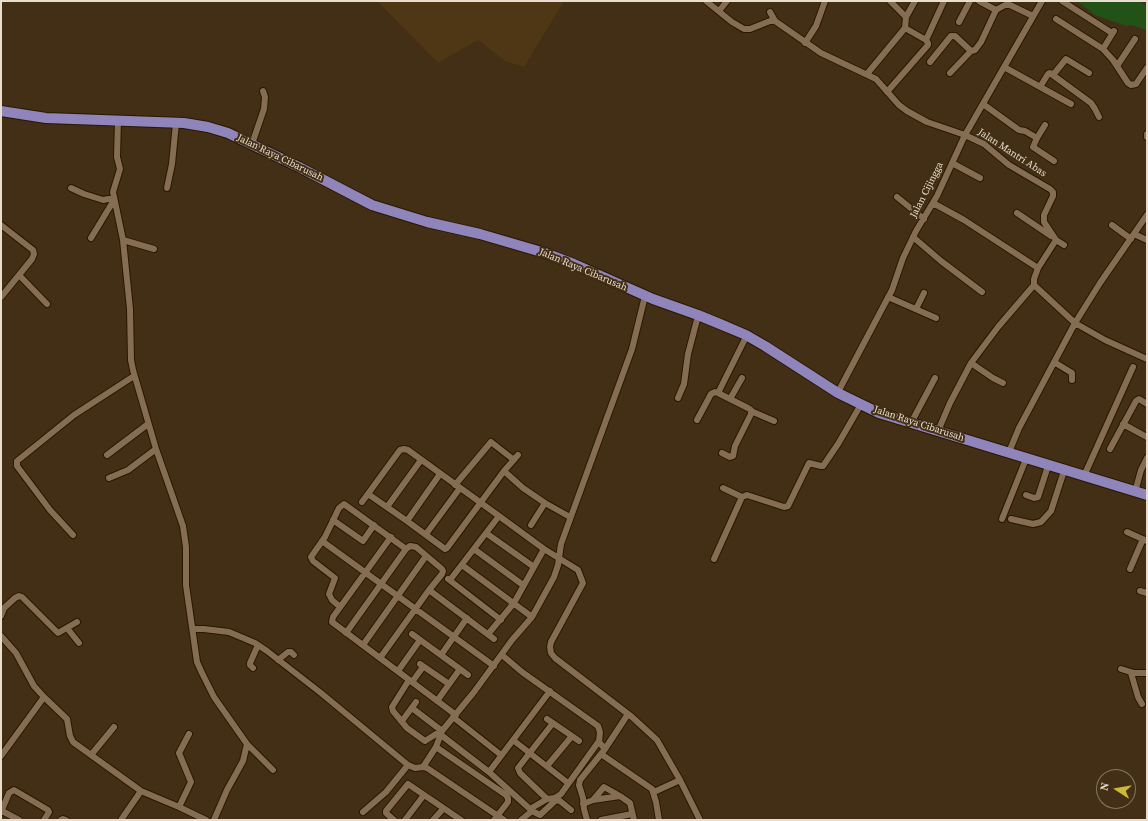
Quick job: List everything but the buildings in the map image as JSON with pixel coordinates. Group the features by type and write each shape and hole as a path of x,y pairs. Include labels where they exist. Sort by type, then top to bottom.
{"main road":[{"name":"Jalan Raya Cibarusah","path":"1,111 46,118 118,123"},
{"name":"Jalan Raya Cibarusah","path":"1,118 39,124 176,124 208,127 228,133 252,144 372,205 427,222 480,234 532,249 574,264 649,299"},
{"name":"Jalan Raya Cibarusah","path":"176,124 204,128 238,139 372,207 426,224 502,242 544,255 649,299 698,315 746,335 838,394 879,412 1147,496"},
{"name":"Jalan Raya Cibarusah","path":"664,304 698,316 746,337 838,394 860,406 888,418 1147,496"}],"street":[{"path":"706,1 732,22 744,29 750,29 770,21 775,21"},
{"path":"719,12 727,1"},
{"path":"805,42 816,26 825,1"},
{"path":"890,1 906,17"},
{"path":"867,74 905,28 906,17 915,1"},
{"path":"926,40 944,1"},
{"path":"959,22 970,1"},
{"path":"979,1 996,10"},
{"name":"Jalan Cijingga","path":"838,394 888,297 903,258 913,237 933,203 965,135 1042,1"},
{"path":"1062,1 1113,32 1103,49"},
{"path":"950,73 971,51 978,48 996,10 1005,5 1010,5 1034,16"},
{"path":"770,12 775,21 827,56 876,79 903,108 917,117 965,135"},
{"path":"1056,20 1103,49 1117,66 1128,83 1134,85 1147,68"},
{"path":"887,92 928,46 928,42 926,40 905,28"},
{"path":"930,62 951,36 955,36 971,51"},
{"path":"1117,66 1135,39"},
{"path":"1052,75 1066,59 1089,73"},
{"path":"1004,67 1071,104"},
{"path":"1040,87 1048,73 1052,75 1091,103 1099,117"},
{"path":"252,144 264,109 265,97 263,91"},
{"path":"983,104 1019,130 1037,138"},
{"path":"118,123 117,157 120,169 113,192 123,240 130,309 131,360 134,376 148,424 183,526 186,547 186,585 197,662 214,697 247,744 273,770"},
{"path":"167,188 172,164 176,124"},
{"path":"1045,126 1033,147 1054,161"},
{"name":"Jalan Mantri Abas","path":"965,135 984,144 1010,165 1052,190 1053,196 1043,220 1045,226 1054,239"},
{"path":"952,163 980,178"},
{"path":"71,188 103,200 114,199"},
{"path":"897,197 924,219"},
{"path":"90,238 114,199"},
{"path":"933,203 964,220 1038,268"},
{"path":"1017,213 1064,245"},
{"path":"1009,452 1019,428 1075,323 1100,283 1147,215"},
{"path":"1,225 33,250 34,254 32,260 1,297"},
{"path":"1112,225 1132,236 1147,240"},
{"path":"913,237 941,261 982,292"},
{"path":"938,431 950,403 971,363 1034,285 1038,268 1054,239"},
{"path":"123,240 154,249"},
{"path":"19,276 47,304"},
{"path":"1034,285 1075,323 1105,340 1147,359"},
{"path":"916,308 924,293"},
{"path":"888,297 936,318"},
{"path":"563,561 560,547 649,299"},
{"path":"678,398 684,384 688,354 698,316"},
{"path":"718,393 746,337"},
{"path":"1054,362 1072,373 1072,380"},
{"path":"971,363 1003,383"},
{"path":"1080,475 1133,367"},
{"path":"73,535 50,510 17,466 16,462 19,458 74,416 134,376"},
{"path":"730,399 742,378"},
{"path":"911,423 935,378"},
{"path":"697,420 711,394 715,392 774,421"},
{"path":"1110,449 1137,399 1147,404"},
{"path":"724,488 742,497 747,495 784,507 788,506 809,463 823,466 838,444 860,406"},
{"path":"722,453 730,457 733,456 735,446 751,411"},
{"path":"107,455 148,424"},
{"path":"1123,424 1147,437"},
{"path":"368,494 426,534 447,548 504,471 516,458 491,442 458,486 426,534"},
{"path":"109,478 128,470 156,449"},
{"path":"362,502 400,450 408,450 544,549 578,570 583,583 551,642 551,653 555,658 628,714 657,740 680,780 700,820"},
{"path":"1135,492 1141,470 1147,458"},
{"path":"1002,519 1026,459"},
{"path":"387,507 421,460"},
{"path":"1026,495 1034,498 1038,497 1048,466"},
{"path":"504,471 523,488 545,503 570,517"},
{"path":"1011,519 1033,524 1041,522 1051,511 1064,471"},
{"path":"407,521 440,474"},
{"path":"714,559 742,497"},
{"path":"531,525 545,503"},
{"path":"340,607 332,600 329,594 335,578 313,562 311,558 339,508 344,504 406,549"},
{"path":"450,580 499,516"},
{"path":"333,520 362,541 374,525"},
{"path":"1126,532 1145,540 1130,569"},
{"path":"486,533 534,567"},
{"path":"390,537 333,617 332,622 437,701 501,755"},
{"path":"322,540 494,666"},
{"path":"346,633 409,546 412,546 426,556 442,569 442,574 380,658"},
{"path":"474,549 523,585"},
{"path":"489,633 514,604 544,549"},
{"path":"363,645 426,556"},
{"path":"423,766 436,747 442,733 454,716 532,617 551,583 558,565 563,561"},
{"path":"462,565 532,617"},
{"path":"442,574 501,620"},
{"path":"429,590 494,638"},
{"path":"1140,591 1147,594"},
{"path":"1,616 4,608 19,596 59,633 77,622"},
{"path":"441,655 467,618"},
{"path":"67,628 79,643"},
{"path":"193,629 234,633 258,645 408,765 415,768 423,766 431,770 496,818 504,820"},
{"path":"412,634 468,675"},
{"path":"2,638 16,653 24,665 32,682 44,697 67,719 70,736 73,742 141,791 206,820"},
{"path":"398,671 420,640"},
{"path":"253,668 250,663 258,645"},
{"path":"278,660 288,652 291,652 294,655"},
{"path":"502,655 598,726 600,732 599,741 603,751 654,792 658,820"},
{"path":"442,733 426,741 423,740 407,728 392,711 392,707 422,665 449,684"},
{"path":"437,701 460,669"},
{"path":"1121,669 1131,673 1147,673"},
{"path":"1131,673 1138,697 1142,704"},
{"path":"489,772 550,691"},
{"path":"1,756 44,697"},
{"path":"402,721 416,702"},
{"path":"412,708 489,772 529,808 532,808 547,798"},
{"path":"587,820 579,785 580,780 603,751 628,714"},
{"path":"547,719 579,741"},
{"path":"553,723 519,766 518,770 547,798 552,799 557,797 599,741"},
{"path":"91,755 114,727"},
{"path":"179,807 191,782 179,753 189,734"},
{"path":"548,766 572,736"},
{"path":"513,740 568,782"},
{"path":"214,820 226,790 243,761 247,744"},
{"path":"436,747 508,796 508,802 496,818"},
{"path":"363,812 386,792 408,765"},
{"path":"654,792 680,780"},
{"path":"394,820 386,813 386,811 406,785 409,784 461,820"},
{"path":"593,800 604,786 630,803 633,817 601,820"},
{"path":"19,820 1,812 9,793 14,790 48,810 49,812 44,820"},
{"path":"121,820 141,791"},
{"path":"405,820 424,795"},
{"path":"583,804 593,800 620,796"},
{"path":"540,815 556,800 560,801 571,810"},
{"path":"433,820 443,808"},
{"path":"521,820 530,812 535,812 545,820"},
{"path":"61,820 66,820"}],"shaded area":[{"path":"377,1 564,1 524,67 505,61 478,40 438,63"}],"green space":[{"path":"1077,1 1138,1 1147,6 1147,30 1131,25 1126,26 1095,15"}]}
